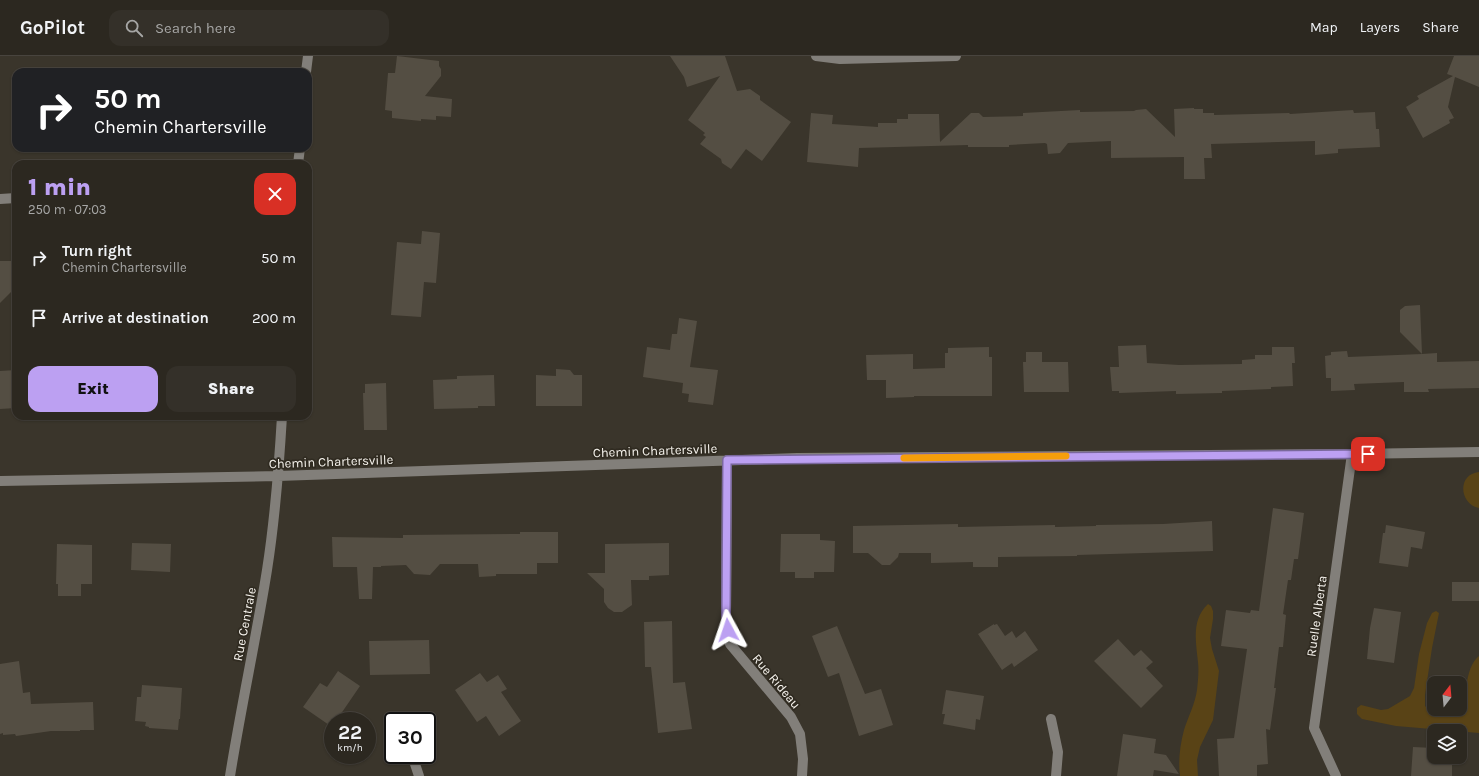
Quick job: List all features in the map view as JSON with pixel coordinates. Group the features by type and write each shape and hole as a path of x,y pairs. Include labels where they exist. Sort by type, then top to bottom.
{"street":[{"path":"306,68 308,56"},
{"path":"816,56 840,59 956,56"},
{"path":"0,199 12,198"},
{"name":"Rue Centrale","path":"230,776 238,721 267,569 278,476 282,420"},
{"name":"Chemin Chartersville","path":"0,481 278,476 804,458 1479,452"},
{"name":"Ruelle Alberta","path":"1336,776 1314,728 1352,454"},
{"name":"Rue Rideau","path":"727,460 726,615 730,644 791,717 800,734 803,759 802,776"},
{"path":"1051,719 1058,752 1056,776"},
{"path":"415,764 419,776"}],"shaded area":[{"path":"1479,472 1479,508 1467,501 1463,489 1467,478 1472,474"},
{"path":"1208,604 1211,606 1213,611 1210,638 1219,671 1213,720 1200,747 1197,760 1198,776 1180,776 1179,759 1181,741 1197,690 1197,624 1199,617"},
{"path":"1436,611 1439,613 1427,676 1425,706 1427,708 1427,716 1467,716 1467,682 1470,669 1479,656 1479,733 1467,732 1467,724 1427,724 1427,729 1396,726 1362,719 1357,714 1357,708 1361,705 1381,710 1388,709 1410,696 1414,688 1419,654 1427,623 1432,613"}],"building":[{"path":"397,56 439,61 441,76 425,96 452,99 451,117 436,116 436,120 421,119 421,121 392,118 392,111 385,110 388,73 395,73"},
{"path":"670,56 725,56 737,91 750,89 760,96 760,100 791,122 762,161 746,149 731,169 722,163 721,159 700,144 706,137 703,135 705,133 688,120 720,76 687,87 684,77"},
{"path":"1454,56 1479,56 1479,87 1455,77 1448,107 1454,118 1449,120 1450,123 1423,138 1406,107 1419,99 1417,96 1453,76 1447,74"},
{"path":"1146,109 1175,137 1174,109 1203,109 1203,113 1214,113 1214,115 1290,114 1353,110 1354,113 1375,112 1376,129 1379,129 1380,147 1338,149 1338,153 1315,155 1315,141 1211,144 1212,158 1204,158 1205,179 1184,179 1184,157 1111,158 1111,141 1068,143 1060,153 1048,154 1047,144 1045,143 1009,145 1009,147 968,147 968,145 859,148 858,167 807,162 811,113 833,115 832,124 878,127 878,123 897,123 897,119 908,119 908,114 939,114 940,142 971,113 979,113 983,117 1023,116 1023,113 1080,110 1080,112 1134,111"},
{"path":"422,231 440,233 436,283 424,282 421,317 391,315 397,242 421,244"},
{"path":"0,261 12,261 12,291 0,303"},
{"path":"1420,305 1422,354 1400,332 1400,310 1405,306"},
{"path":"679,318 697,321 690,367 718,370 713,405 688,402 689,394 682,393 683,383 643,377 647,347 670,350 672,334 677,334"},
{"path":"1146,345 1147,363 1179,365 1242,364 1242,360 1255,359 1255,355 1272,355 1272,347 1294,347 1295,363 1292,363 1293,386 1271,387 1271,389 1222,391 1222,393 1176,394 1176,391 1119,393 1119,391 1112,391 1110,367 1119,367 1118,346"},
{"path":"989,347 989,357 992,357 992,396 914,396 886,398 886,380 867,380 866,355 913,354 913,369 945,368 945,353 948,353 948,348"},
{"path":"1347,351 1348,357 1437,353 1437,362 1479,361 1479,388 1428,389 1429,392 1404,392 1404,382 1354,384 1355,390 1331,391 1331,378 1326,378 1325,356 1331,355 1331,352"},
{"path":"1026,352 1042,352 1042,362 1068,362 1069,392 1024,392 1023,362 1026,362"},
{"path":"556,369 570,370 574,375 582,375 582,406 536,406 536,375 556,376"},
{"path":"12,370 12,408 0,409 0,371"},
{"path":"494,375 495,406 434,409 433,380 457,379 457,376"},
{"path":"386,383 387,430 364,430 363,393 365,393 365,384"},
{"path":"1273,508 1304,513 1298,559 1294,559 1291,580 1288,580 1283,614 1286,615 1283,647 1279,647 1274,688 1276,688 1270,730 1266,729 1268,764 1257,765 1257,776 1219,776 1217,739 1234,738 1247,649 1221,646 1226,610 1250,613 1251,610 1259,611"},
{"path":"1212,521 1213,551 1077,556 998,557 998,567 973,567 973,562 931,563 931,553 899,553 898,557 890,565 882,565 868,553 853,553 853,526 958,524 958,527 1055,525 1055,527"},
{"path":"1386,525 1425,532 1422,549 1411,547 1408,567 1379,563 1383,533 1385,533"},
{"path":"520,532 558,532 558,563 537,563 537,574 496,574 496,576 479,577 478,564 440,564 430,575 414,574 406,565 373,567 372,599 359,599 357,567 333,567 332,537 403,538 403,535 520,534"},
{"path":"781,534 820,534 820,540 835,541 834,572 814,572 814,578 795,578 795,572 780,572"},
{"path":"132,543 171,544 170,572 131,570"},
{"path":"669,543 669,575 649,576 649,580 631,580 632,605 622,612 614,612 608,608 604,602 604,589 587,573 605,573 605,544"},
{"path":"57,544 92,545 92,584 81,584 81,596 58,596 58,584 56,584"},
{"path":"1452,582 1479,582 1479,601 1452,601"},
{"path":"1374,608 1401,612 1394,663 1367,659 1370,628"},
{"path":"672,621 673,683 685,682 692,729 658,733 651,667 645,667 644,622"},
{"path":"994,624 997,624 1005,636 1012,631 1016,638 1025,631 1038,650 1014,667 1012,663 1002,670 978,634"},
{"path":"837,626 865,694 881,689 893,725 859,736 839,673 828,677 812,636"},
{"path":"1118,639 1134,656 1141,650 1153,662 1146,668 1163,686 1141,708 1094,661"},
{"path":"429,640 430,674 370,675 369,641"},
{"path":"19,661 23,693 30,692 31,704 93,702 94,730 51,731 16,736 15,734 0,734 0,664"},
{"path":"338,671 360,686 342,712 324,712 324,721 303,707 320,683 327,687"},
{"path":"480,673 487,682 498,675 507,689 501,692 521,721 499,736 486,716 477,722 455,690"},
{"path":"142,685 182,688 178,730 149,728 145,726 146,722 135,721 137,697 141,697"},
{"path":"946,690 984,696 980,720 976,719 975,730 943,724 945,714 942,714"},
{"path":"1123,734 1156,739 1154,753 1166,755 1179,774 1154,770 1153,776 1117,776"},
{"path":"1413,747 1427,748 1427,764 1452,764 1452,776 1411,776"}],"slow traffic":[{"path":"904,458 1066,456"}],"route":[{"path":"728,630 726,615 727,460 796,458 1368,454"}]}
